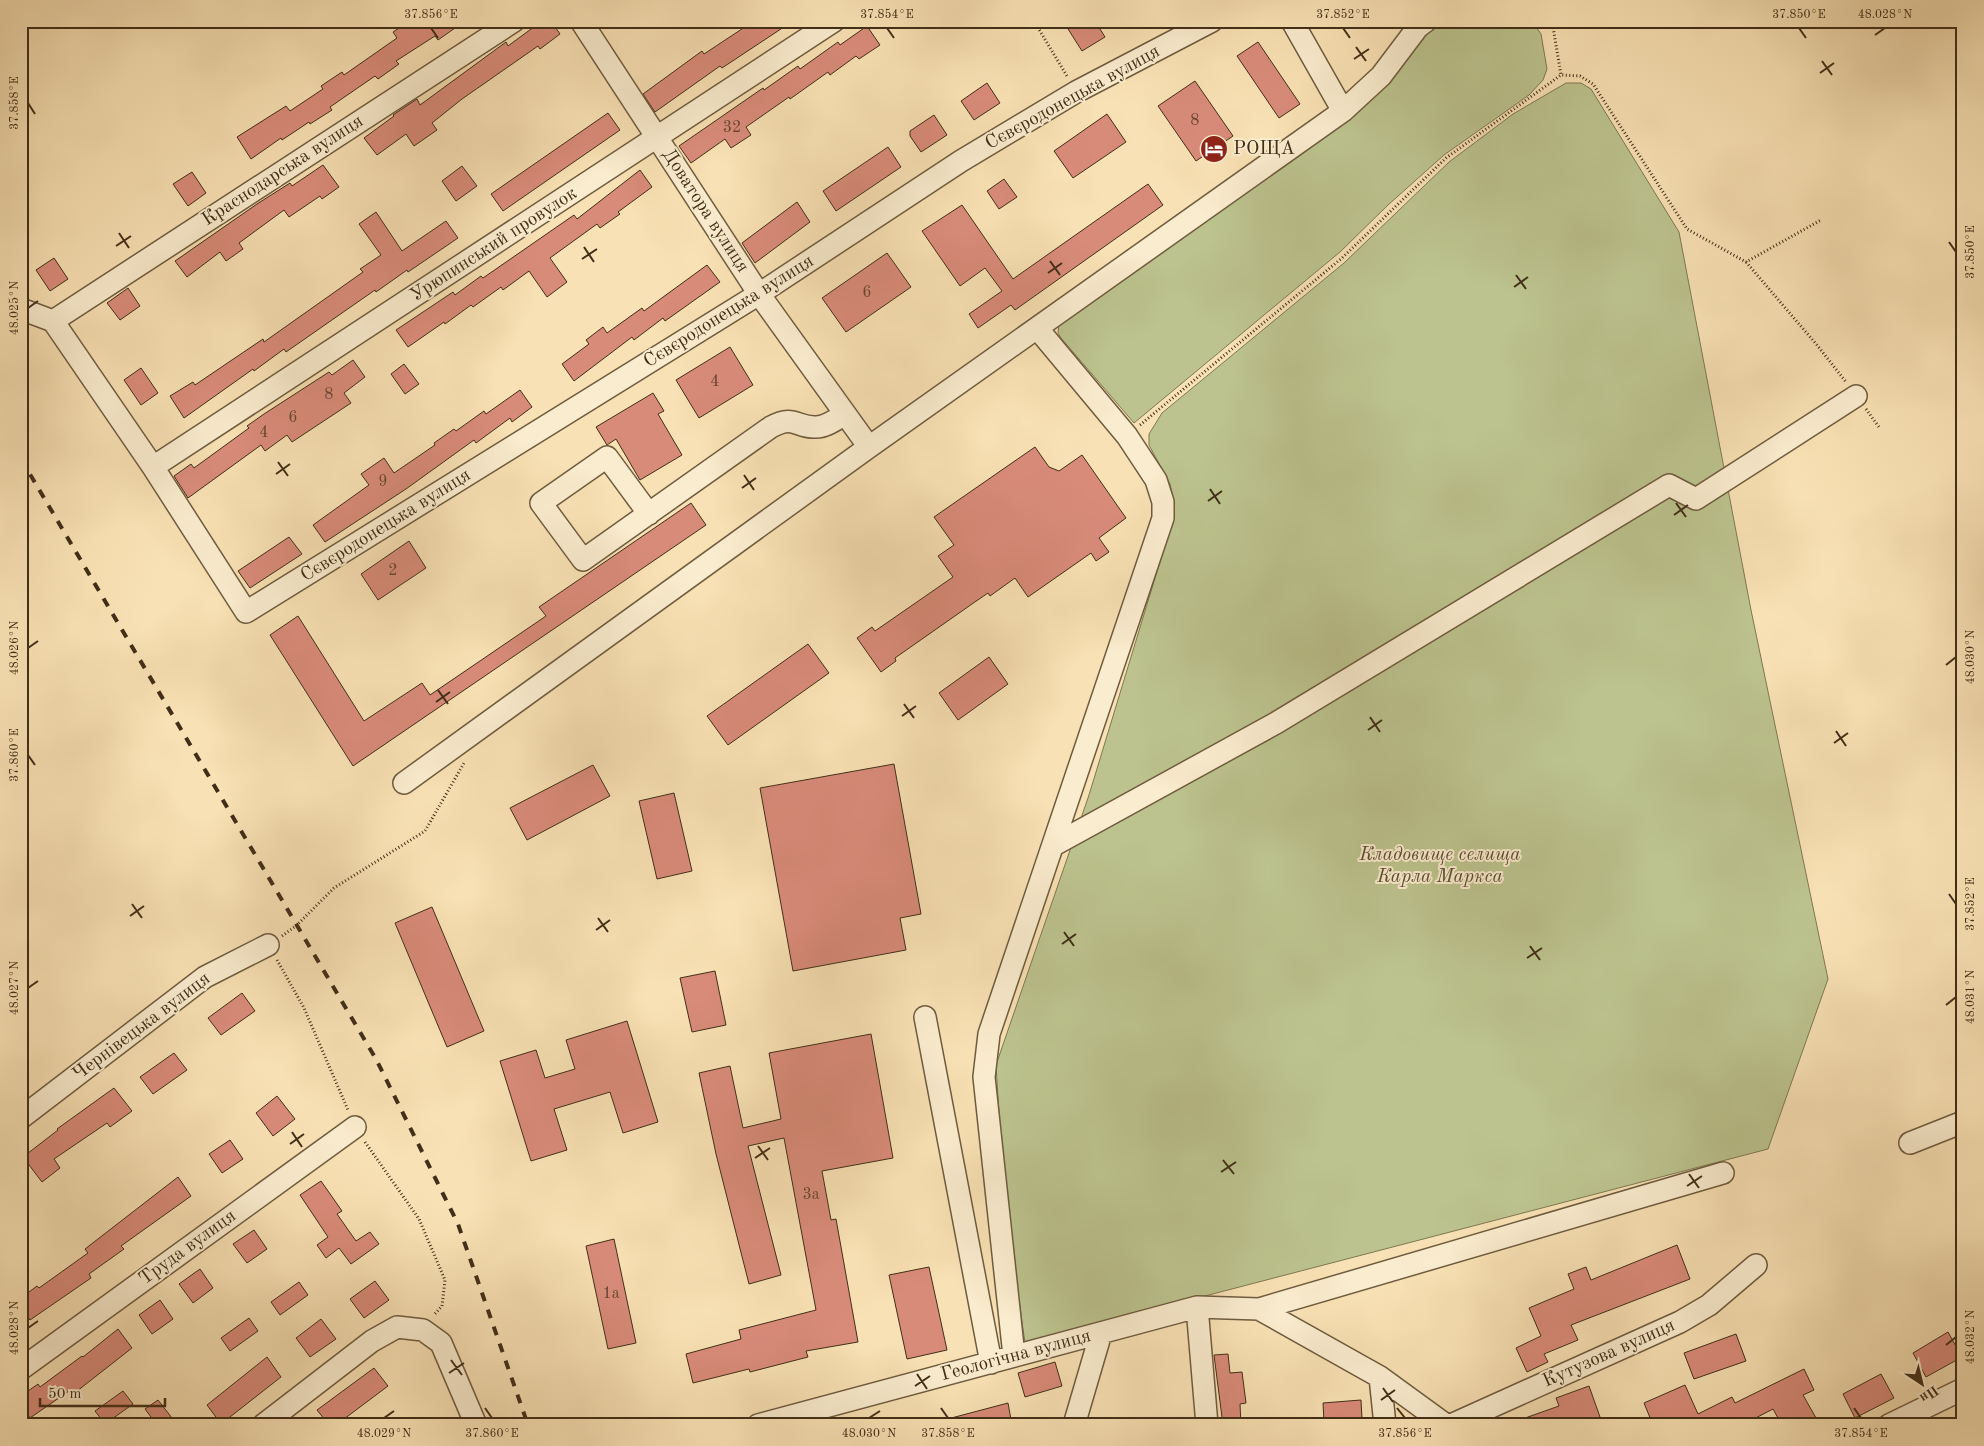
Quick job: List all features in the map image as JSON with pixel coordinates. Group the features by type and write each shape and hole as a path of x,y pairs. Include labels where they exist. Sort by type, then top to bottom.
{"street":[{"name":"Краснодарська вулиця","path":"52,321 514,21"},
{"name":"Доватора вулиця","path":"581,21 759,294 869,447"},
{"name":"Урюпинський провулок","path":"153,467 834,21"},
{"name":"Сєвєродонецька вулиця","path":"153,467 243,609 246,612 250,611 759,294 961,162 1076,92 1212,21"},
{"path":"1292,21 1342,111"},
{"path":"404,783 869,447 1342,111 1381,76 1418,28 1426,21"},
{"path":"21,309 52,321 153,467"},
{"path":"1014,1356 984,1077 989,1034 1163,518 1163,502 1156,480 1127,436 1037,328"},
{"path":"1054,845 1276,723 1669,485 1696,499 1856,396"},
{"path":"649,514 607,457 542,503 583,560 649,514 776,424 794,421 816,427 845,414"},
{"name":"Чернівецька вулиця","path":"21,1118 206,976 268,945"},
{"path":"925,1017 991,1363"},
{"path":"1910,1143 1963,1122"},
{"name":"Труда вулиця","path":"21,1369 356,1127"},
{"path":"1259,1309 1723,1173"},
{"name":"Кутузова вулиця","path":"1451,1425 1680,1322 1709,1305 1756,1266"},
{"path":"1197,1307 1207,1425"},
{"name":"Геологічна вулиця","path":"758,1425 1197,1307 1259,1309"},
{"path":"1259,1309 1380,1377 1446,1425"},
{"path":"263,1425 372,1341 397,1327 424,1330 441,1343 476,1425"},
{"path":"1074,1425 1101,1333"},
{"path":"1380,1377 1385,1425"},
{"path":"1889,1425 1963,1389"}],"path":[{"path":"1034,21 1076,92"},
{"path":"1552,21 1561,75"},
{"path":"1127,436 1342,258 1446,158 1561,75 1580,76 1593,84 1687,229 1746,262 1818,345 1880,427"},
{"path":"1746,262 1821,220"},
{"path":"268,945 297,925 334,888 425,831 468,756"}],"green space":[{"path":"1532,21 1541,34 1547,69 1543,80 1529,95 1444,155 1388,205 1340,252 1134,423 1061,338 1058,333 1059,324 1440,22"},
{"name":"Кладовище селища Карла Маркса","path":"1566,83 1581,83 1591,89 1679,232 1751,610 1828,979 1768,1149 1025,1343 1004,1194 996,1065 1089,795 1173,519 1174,502 1170,484 1149,445 1149,434 1162,413 1344,263 1449,162 1513,114"}],"building":[{"path":"410,21 465,21 438,40 435,36 396,61 399,64 378,79 375,76 330,107 332,110 310,124 309,122 282,140 281,138 251,159 237,137 286,106 290,111 323,89 321,86 342,72 344,75 397,38 393,32"},
{"path":"542,21 551,21 560,34 540,49 538,46 462,99 432,123 437,130 414,146 406,134 377,155 364,138 417,99 420,105 506,42 508,46"},
{"path":"754,21 793,21 722,68 720,66 655,112 643,94 702,51 704,54"},
{"path":"1063,21 1095,21 1105,37 1082,51"},
{"path":"867,26 880,45 859,59 856,56 830,75 828,72 790,99 789,97 746,127 751,135 731,148 725,139 691,163 679,146 763,88 764,90 798,66 800,69 838,42 840,45"},
{"path":"1258,42 1300,104 1279,118 1237,56"},
{"path":"1195,81 1233,136 1196,161 1158,106"},
{"path":"987,83 1000,103 974,120 961,101"},
{"path":"608,113 620,130 503,211 491,194"},
{"path":"1107,114 1126,142 1073,178 1054,151"},
{"path":"934,115 947,135 921,152 910,136 910,131"},
{"path":"888,147 901,167 836,211 823,191"},
{"path":"323,165 339,187 322,199 320,196 289,217 284,210 239,243 243,249 226,261 220,252 187,277 175,261 257,204 290,183 292,186"},
{"path":"462,166 477,186 456,201 442,181"},
{"path":"640,170 652,187 600,228 597,224 550,258 567,282 547,297 529,271 503,290 501,287 473,307 471,305 408,347 396,330 453,292 455,295 481,276 483,278 574,215 577,219"},
{"path":"192,172 206,193 188,206 173,184"},
{"path":"1004,179 1017,197 999,209 987,191"},
{"path":"1148,184 1163,205 1015,310 1011,305 978,328 969,314 1002,291 985,268 960,286 922,231 962,205 1013,279"},
{"path":"797,202 810,222 755,263 742,243"},
{"path":"376,212 402,251 446,221 458,238 408,272 407,270 376,292 375,290 286,352 284,349 254,371 253,369 184,418 170,396 193,382 195,385 263,339 264,342 363,272 360,269 381,255 359,224"},
{"path":"887,253 911,287 846,332 822,298"},
{"path":"54,258 68,279 50,291 36,270"},
{"path":"707,265 720,282 665,321 663,318 634,340 632,337 574,381 562,364 589,344 586,340 603,327 607,333 642,308 644,311"},
{"path":"128,288 140,306 120,320 107,303"},
{"path":"730,347 753,385 699,418 676,380"},
{"path":"353,360 365,377 344,393 351,403 292,442 287,435 265,451 261,445 188,498 174,476 191,464 194,468 249,428 247,426 264,414 329,372 332,375"},
{"path":"404,364 419,384 405,394 391,374"},
{"path":"141,368 158,393 141,405 124,380"},
{"path":"520,390 532,407 512,422 510,418 476,443 474,440 406,489 325,542 313,525 369,485 361,474 384,458 394,473 435,445 434,443 454,429 456,431 484,411 486,414"},
{"path":"653,393 664,411 658,414 682,455 640,480 616,439 607,445 596,427"},
{"path":"1035,447 1049,467 1059,471 1082,455 1126,518 1099,538 1109,552 1096,561 1091,553 1028,597 1015,578 990,596 988,593 895,658 896,661 881,672 857,638 872,627 875,631 953,577 938,556 954,545 934,517"},
{"path":"691,503 706,525 353,766 270,635 298,616 364,721 422,683 430,695 546,616 539,607"},
{"path":"289,537 302,554 250,588 238,571"},
{"path":"409,541 426,568 378,600 361,574"},
{"path":"808,644 829,673 728,745 707,716"},
{"path":"989,657 1008,684 958,720 939,693"},
{"path":"894,764 921,914 900,918 906,950 793,971 760,788"},
{"path":"593,765 610,796 527,840 510,808"},
{"path":"674,793 692,871 657,879 639,801"},
{"path":"432,907 484,1031 447,1047 395,923"},
{"path":"715,971 726,1025 692,1032 680,978"},
{"path":"242,993 255,1011 221,1035 208,1018"},
{"path":"627,1021 658,1122 623,1133 610,1092 554,1109 567,1150 531,1161 500,1061 536,1050 545,1078 575,1069 566,1040"},
{"path":"871,1034 893,1158 822,1171 831,1220 836,1219 858,1342 806,1351 808,1357 750,1372 749,1369 693,1383 686,1354 741,1339 739,1330 816,1310 784,1138 748,1146 781,1275 749,1284 716,1154 699,1073 730,1066 743,1128 781,1119 769,1053"},
{"path":"174,1053 187,1070 153,1094 140,1077"},
{"path":"114,1088 132,1111 110,1127 107,1123 54,1159 60,1168 42,1182 23,1157 57,1129"},
{"path":"277,1096 295,1119 273,1136 256,1113"},
{"path":"230,1140 243,1159 222,1173 209,1154"},
{"path":"178,1177 191,1196 121,1246 124,1249 89,1274 91,1278 30,1320 21,1307 21,1298 37,1286 39,1288 88,1253 85,1249"},
{"path":"321,1181 342,1211 337,1214 356,1241 370,1232 379,1244 351,1264 339,1248 326,1258 317,1245 328,1237 300,1195"},
{"path":"254,1230 267,1249 247,1263 233,1244"},
{"path":"614,1239 636,1343 608,1349 586,1246"},
{"path":"1677,1245 1690,1279 1571,1325 1578,1340 1544,1354 1548,1362 1527,1372 1516,1348 1541,1336 1529,1308 1574,1289 1568,1274 1586,1267 1591,1280"},
{"path":"929,1267 947,1350 907,1359 889,1275"},
{"path":"200,1269 213,1288 193,1303 179,1284"},
{"path":"375,1281 389,1300 364,1318 350,1299"},
{"path":"299,1282 308,1295 280,1315 271,1302"},
{"path":"160,1300 173,1319 152,1334 139,1315"},
{"path":"249,1318 258,1331 230,1351 221,1338"},
{"path":"321,1319 336,1339 310,1357 296,1338"},
{"path":"118,1329 132,1348 72,1395 69,1391 30,1418 21,1404 21,1396 38,1384 40,1387 83,1357"},
{"path":"1948,1332 1962,1357 1926,1377 1913,1353"},
{"path":"1736,1334 1746,1361 1694,1379 1684,1353"},
{"path":"1228,1354 1230,1373 1242,1372 1246,1403 1240,1404 1241,1425 1223,1425 1214,1355"},
{"path":"267,1357 281,1377 221,1424 207,1405"},
{"path":"1055,1362 1062,1386 1025,1397 1018,1373"},
{"path":"374,1368 388,1386 336,1425 329,1425 317,1410"},
{"path":"1804,1369 1814,1390 1803,1395 1820,1425 1782,1425 1773,1409 1742,1425 1653,1425 1644,1403 1685,1385 1698,1414 1732,1397 1735,1403"},
{"path":"1881,1374 1894,1398 1855,1418 1843,1394"},
{"path":"1589,1386 1600,1417 1580,1425 1511,1425 1511,1423 1559,1406 1556,1398"},
{"path":"123,1391 133,1404 105,1424 95,1411"},
{"path":"158,1400 172,1418 163,1425 157,1425 145,1409"},
{"path":"1361,1400 1362,1419 1324,1422 1323,1403"},
{"path":"1008,1403 1012,1425 941,1425 940,1421"}],"railway":[{"path":"21,459 376,1059 458,1224 528,1425"}],"place":[{"name":"РОЩА","path":"1214,149"}]}
